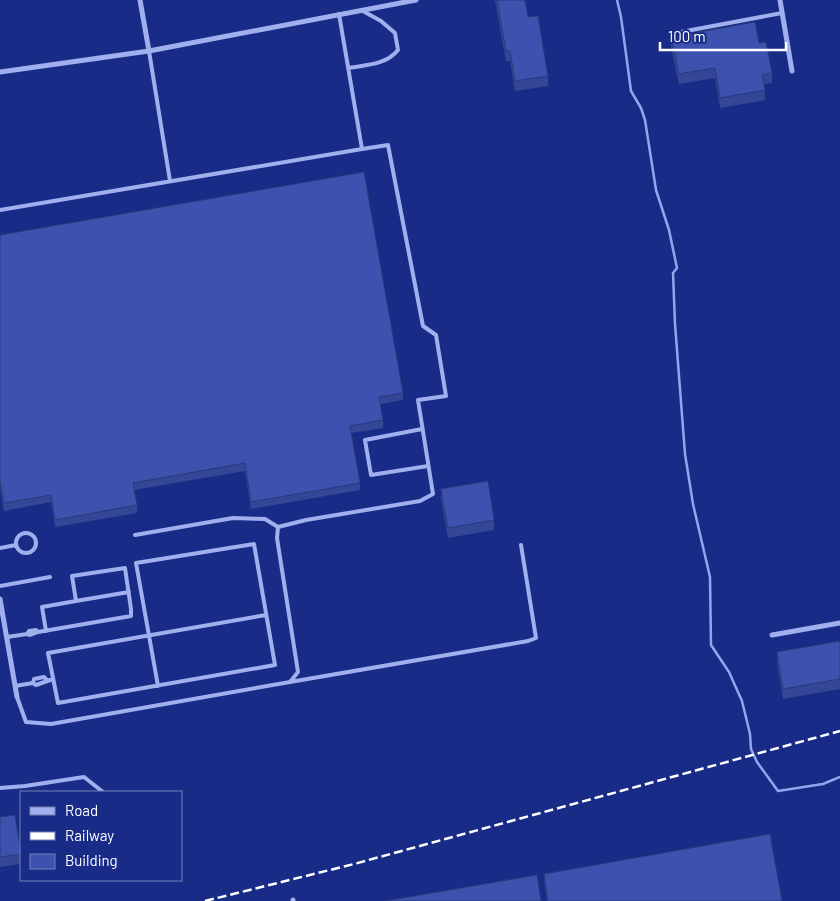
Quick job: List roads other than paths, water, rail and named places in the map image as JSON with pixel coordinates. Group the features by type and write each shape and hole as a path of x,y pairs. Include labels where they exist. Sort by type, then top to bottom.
{"street":[{"path":"140,0 149,51"},
{"path":"0,72 149,51 416,0"},
{"path":"780,0 792,71"},
{"path":"0,600 17,697"},
{"path":"772,635 840,623"}],"lane":[{"path":"348,68 377,63 392,57 398,50 395,33 381,21 362,10"},
{"path":"681,32 782,13"},
{"path":"339,14 362,149"},
{"path":"149,51 170,181"},
{"path":"0,210 388,145 422,326 436,335 446,396 418,400 434,494 420,501 306,520 278,527 265,520 233,518 135,535"},
{"path":"422,429 364,440 372,475 428,466"},
{"path":"278,527 276,538 298,672 290,682"},
{"path":"29,533 36,539 35,549 30,553 23,553 16,545 17,539 22,534 29,533"},
{"path":"158,686 150,636 136,564 254,544 275,665 158,686 58,703 48,653 150,636 266,616"},
{"path":"0,548 16,545"},
{"path":"17,697 26,722 51,724 528,641 536,638 521,546"},
{"path":"6,637 30,635 131,616 125,568 72,576 76,601"},
{"path":"0,586 50,577"},
{"path":"46,631 42,607 129,592"},
{"path":"15,686 33,683 34,679 44,677 47,680 53,679"},
{"path":"0,788 84,778 102,791"}],"waterway":[{"path":"617,0 631,91 641,108 645,120 656,190 669,230 677,268 673,273 675,324 685,454 693,504 710,577 711,645 729,672 742,701 750,734 751,749 757,762 778,791 823,784 840,777"}],"railway":[{"path":"205,901 354,864 840,731"}]}
